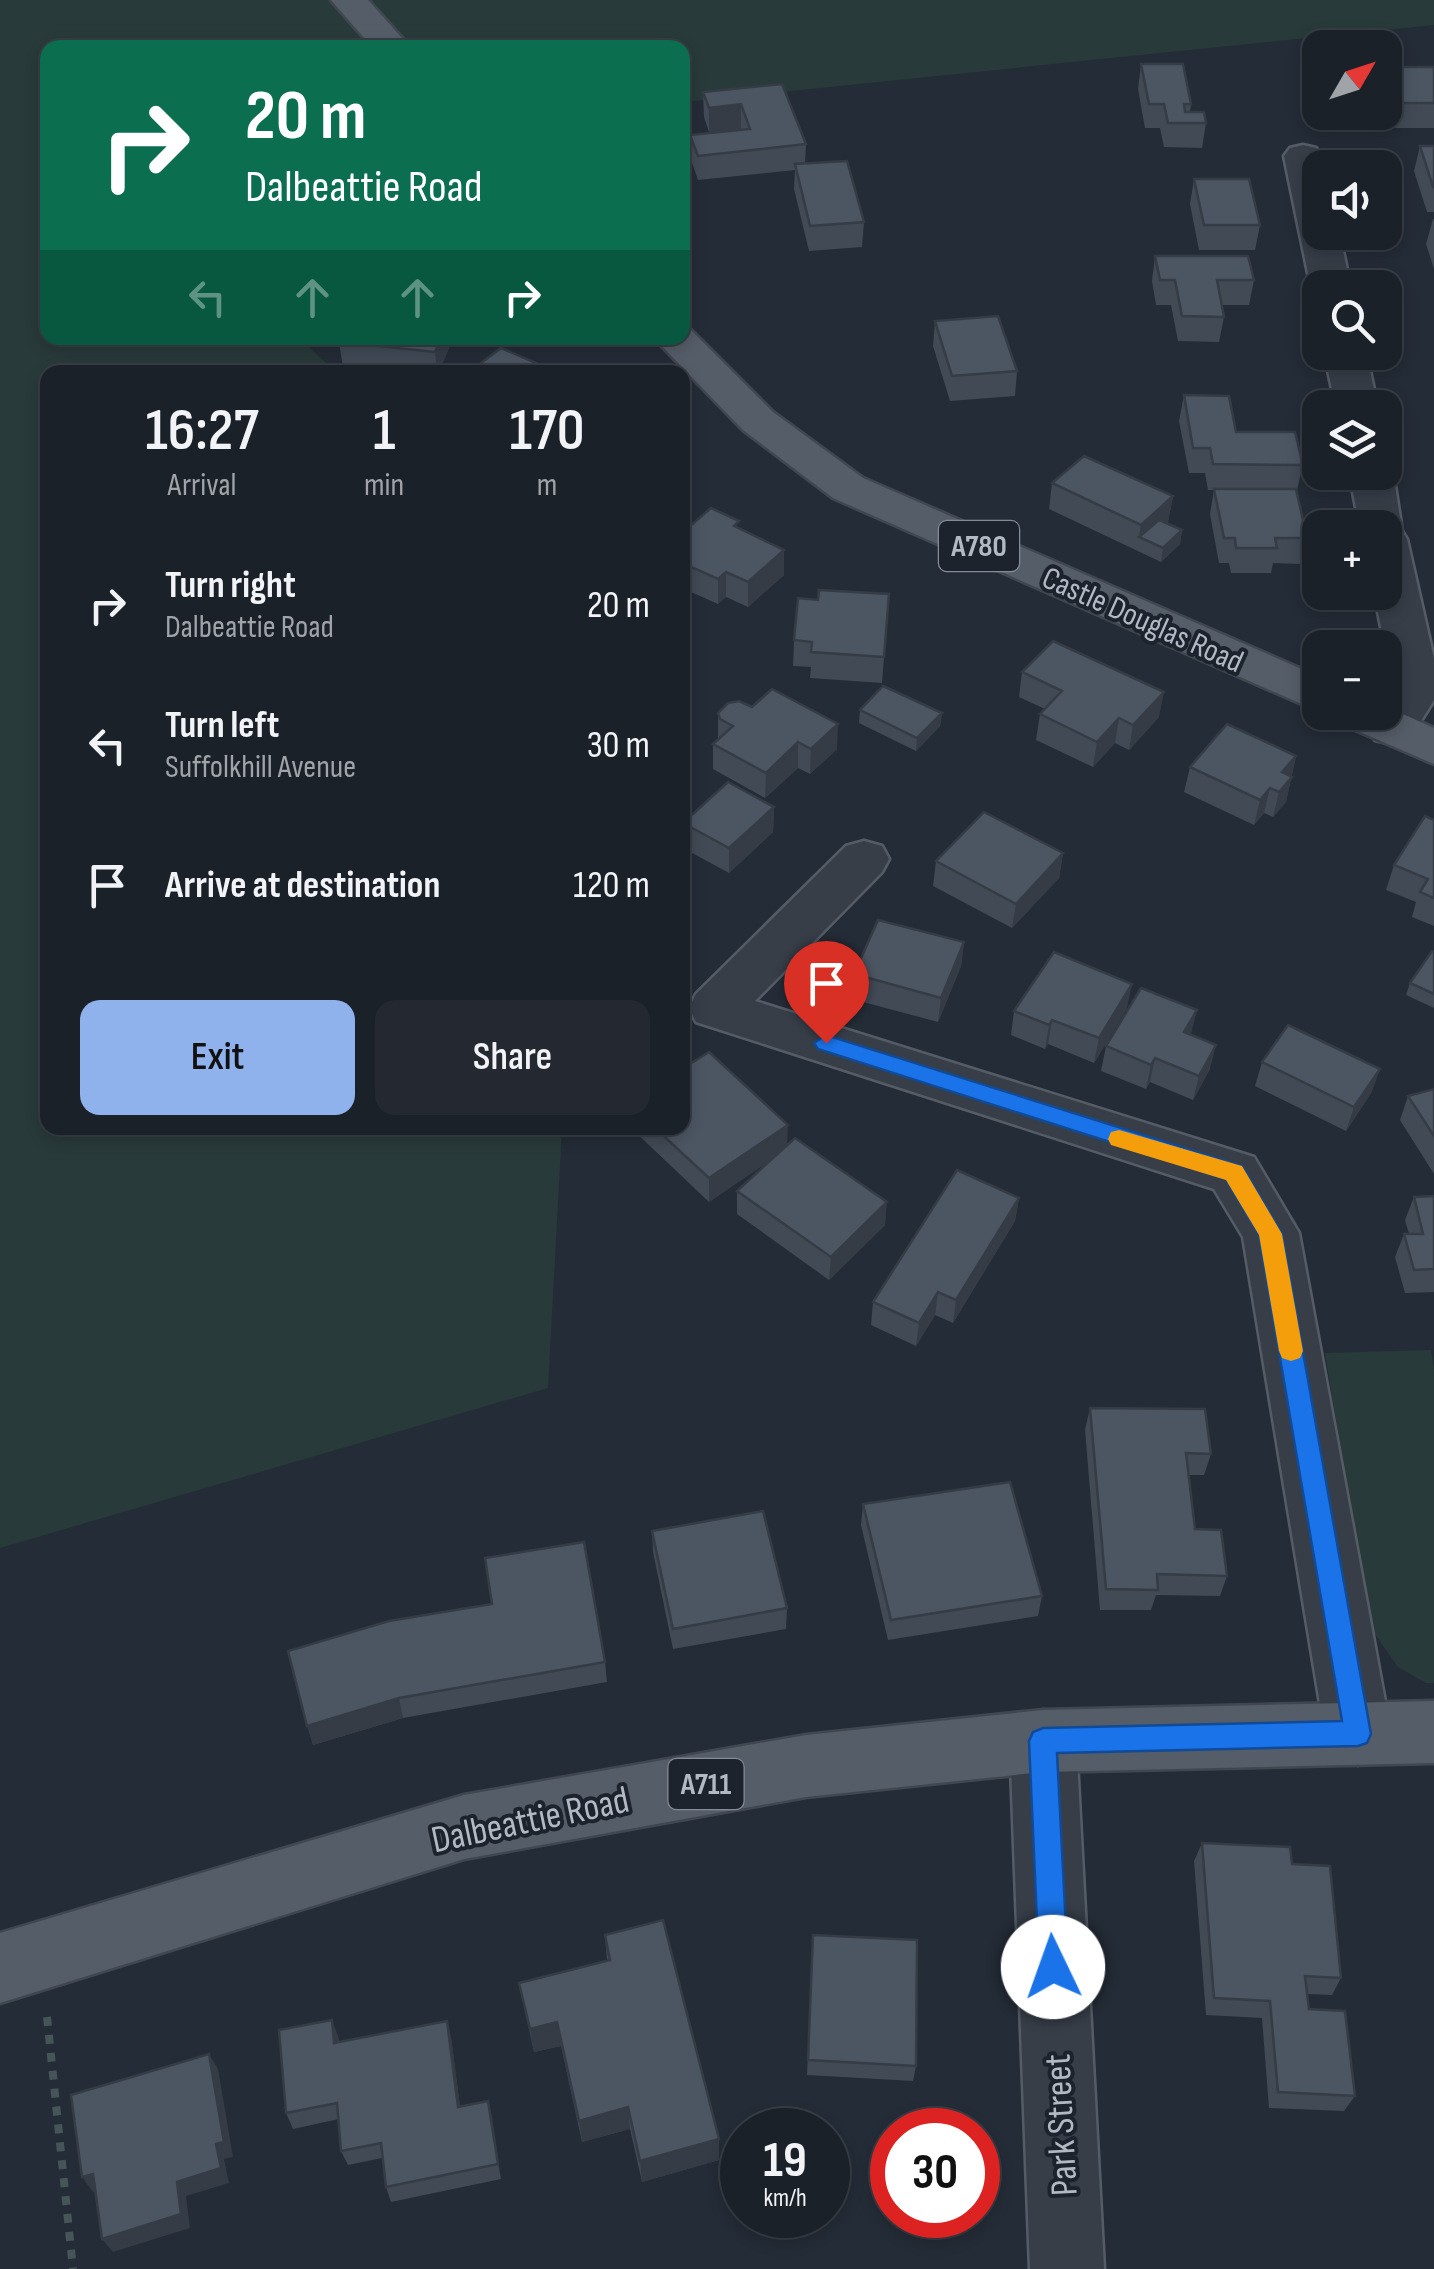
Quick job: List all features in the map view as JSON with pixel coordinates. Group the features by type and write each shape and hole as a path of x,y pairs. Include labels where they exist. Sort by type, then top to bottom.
{"main road":[{"path":"349,0 386,40"},
{"name":"Castle Douglas Road","path":"682,345 758,421 848,488 1302,688"},
{"name":"Dalbeattie Road","path":"20,1961 464,1827 806,1766 1043,1741 1434,1732"}],"street":[{"path":"1400,610 1417,689 1402,715"},
{"path":"864,859 715,1008 1234,1173 1271,1234 1358,1734"},
{"name":"Park Street","path":"1043,1741 1067,2269"}],"path":[{"path":"20,1961 73,2269"}],"shaded area":[{"path":"0,0 1434,0 1434,25 1385,30 1302,30 1302,39 690,101 690,40 40,40 40,345 307,345 328,365 40,365 40,1135 562,1135 548,1388 0,1548"},
{"path":"1431,1350 1434,1683 1426,1683 1398,1667 1370,1627 1325,1353"}],"building":[{"path":"1141,64 1183,64 1191,104 1184,104 1185,112 1204,112 1206,123 1168,123 1164,104 1149,104"},
{"path":"1402,67 1434,67 1434,103 1402,103"},
{"path":"782,84 806,144 698,156 690,135 750,129 741,104 709,108 703,92"},
{"path":"1420,146 1434,146 1434,187 1433,187"},
{"path":"847,161 864,222 810,226 795,164"},
{"path":"1194,179 1249,179 1260,225 1204,225"},
{"path":"1155,256 1248,256 1254,280 1217,280 1224,317 1182,316 1175,280 1160,280"},
{"path":"998,316 1017,371 952,376 935,321"},
{"path":"368,345 438,345 435,352"},
{"path":"501,348 541,365 478,365"},
{"path":"1184,395 1229,396 1236,432 1295,432 1302,465 1213,464 1210,448 1193,448"},
{"path":"1084,456 1173,496 1141,525 1052,483"},
{"path":"1214,489 1296,489 1302,538 1275,538 1277,548 1236,548 1235,538 1224,538"},
{"path":"711,508 739,521 734,526 784,550 748,582 726,572 718,579 690,567 690,526"},
{"path":"1159,520 1182,530 1163,548 1139,537"},
{"path":"819,590 889,594 884,657 811,652 812,642 794,640 798,598 818,600"},
{"path":"1053,641 1164,692 1133,725 1119,718 1097,742 1040,714 1062,691 1022,672"},
{"path":"883,686 942,713 917,738 860,710"},
{"path":"772,689 838,724 811,749 798,742 766,773 713,744 733,726 720,719 718,713 728,703 739,701 752,707"},
{"path":"1227,724 1296,756 1282,772 1292,777 1279,792 1270,788 1260,800 1190,767"},
{"path":"728,782 774,807 729,848 690,827 690,817"},
{"path":"984,812 1063,853 1016,904 936,861"},
{"path":"1425,816 1434,820 1434,898 1420,892 1428,879 1394,865"},
{"path":"878,920 964,942 941,998 854,974"},
{"path":"1054,952 1132,984 1099,1038 1014,1011"},
{"path":"1434,952 1434,994 1410,983"},
{"path":"1141,988 1197,1010 1184,1032 1216,1045 1199,1076 1155,1058 1151,1065 1106,1046"},
{"path":"1288,1025 1380,1069 1354,1107 1262,1062"},
{"path":"709,1052 788,1125 709,1178 663,1135 690,1135 690,1064"},
{"path":"1434,1089 1434,1136 1408,1096"},
{"path":"795,1138 887,1202 831,1257 737,1191"},
{"path":"957,1170 1019,1198 956,1300 938,1292 919,1323 873,1302"},
{"path":"1434,1196 1434,1269 1414,1270 1404,1234 1423,1234 1414,1197"},
{"path":"1090,1408 1205,1409 1211,1454 1186,1453 1195,1529 1221,1530 1227,1576 1157,1574 1158,1590 1106,1589"},
{"path":"1010,1482 1042,1596 891,1620 863,1504"},
{"path":"763,1511 787,1608 673,1629 652,1531"},
{"path":"584,1542 605,1662 399,1698 307,1726 288,1651 389,1621 492,1604 485,1558"},
{"path":"1202,1843 1290,1847 1292,1864 1330,1866 1341,1978 1305,1976 1309,2009 1345,2011 1355,2096 1278,2092 1270,2001 1214,1998"},
{"path":"663,1920 719,2139 640,2161 628,2107 579,2121 557,2022 530,2029 519,1983 610,1960 605,1935"},
{"path":"813,1935 917,1940 916,2066 808,2060"},
{"path":"332,2020 334,2043 447,2021 458,2107 488,2101 498,2164 386,2187 381,2143 341,2151 337,2103 286,2113 279,2030"},
{"path":"209,2054 224,2142 216,2144 221,2168 177,2182 181,2214 102,2239 93,2174 82,2177 71,2095"}],"slow traffic":[{"path":"1119,1139 1234,1173 1271,1234 1291,1351"}],"route":[{"path":"826,1043 1234,1173 1271,1234 1358,1734 1043,1741 1053,1967"}]}
